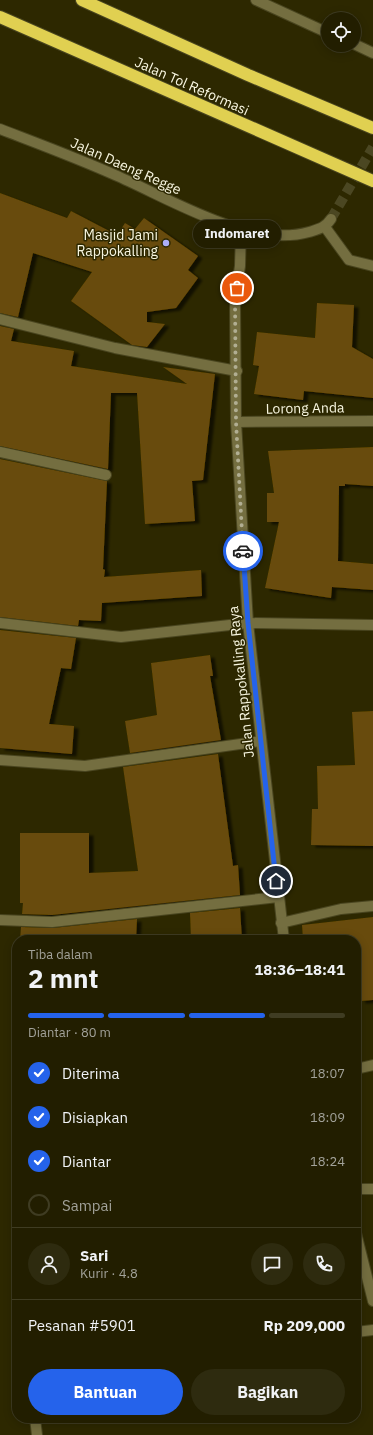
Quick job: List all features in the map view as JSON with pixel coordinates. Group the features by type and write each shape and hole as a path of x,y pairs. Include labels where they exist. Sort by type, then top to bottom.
{"highway":[{"path":"82,0 248,75 373,128"},
{"name":"Jalan Tol Reformasi","path":"0,17 373,181"}],"street":[{"path":"256,0 321,30"},
{"path":"361,47 373,53"},
{"name":"Jalan Daeng Regge","path":"0,129 116,175 186,208 240,229 280,236 298,235 328,223 349,260 373,266"},
{"name":"Jalan Rappokalling Raya","path":"240,229 240,266 235,298 237,371 236,422 248,623 283,935"},
{"path":"0,318 115,348 237,371"},
{"name":"Lorong Anda","path":"236,422 373,421"},
{"path":"0,452 106,475"},
{"path":"0,623 121,637 248,623 373,626"},
{"path":"0,760 85,766 261,741"},
{"path":"0,920 52,922 278,896"},
{"path":"281,923 341,909 373,906"},
{"path":"361,1068 373,1065"},
{"path":"361,1190 373,1189"},
{"path":"361,1254 373,1301"},
{"path":"361,1331 373,1330"},
{"path":"35,1423 36,1435"}],"building":[{"path":"0,193 67,218 71,211 117,235 125,223 135,229 144,218 198,256 188,270 198,278 176,308 147,312 147,322 165,324 147,347 132,345 71,301 92,272 33,253 18,317 0,313"},
{"path":"317,303 354,305 352,347 373,359 373,398 304,391 303,400 254,394 259,366 253,365 257,332 315,338"},
{"path":"0,326 14,329 11,341 74,351 71,366 187,384 163,367 215,374 203,480 192,481 195,521 145,524 137,393 111,393 108,469 0,446"},
{"path":"373,447 373,486 345,484 345,486 339,486 338,561 373,564 373,590 332,587 331,598 265,588 279,522 267,522 267,493 274,493 268,451"},
{"path":"0,459 107,481 103,569 105,570 104,577 201,570 202,596 102,603 101,621 79,620 78,626 0,617"},
{"path":"0,630 76,638 71,669 61,668 49,724 74,726 72,754 0,748"},
{"path":"210,655 213,676 210,676 221,740 130,753 125,721 157,715 151,663"},
{"path":"373,711 373,846 311,845 312,809 318,809 317,766 355,765 352,712"},
{"path":"218,754 233,866 238,865 240,895 52,915 22,914 23,903 20,903 20,833 89,833 89,873 138,871 123,767"},
{"path":"240,908 242,935 191,935 190,913"},
{"path":"373,917 373,1000 361,1001 361,935 303,935 302,925"},
{"path":"137,919 136,935 20,935 21,927 53,928"}],"tunnel":[{"path":"331,219 373,147"}],"way so far":[{"path":"237,288 235,298 237,371 236,422 243,551"}],"place":[{"name":"Masjid Jami Rappokalling","path":"166,243"},
{"name":"Indomaret","path":"237,288"}],"route":[{"path":"243,551 248,623 276,881"}]}
